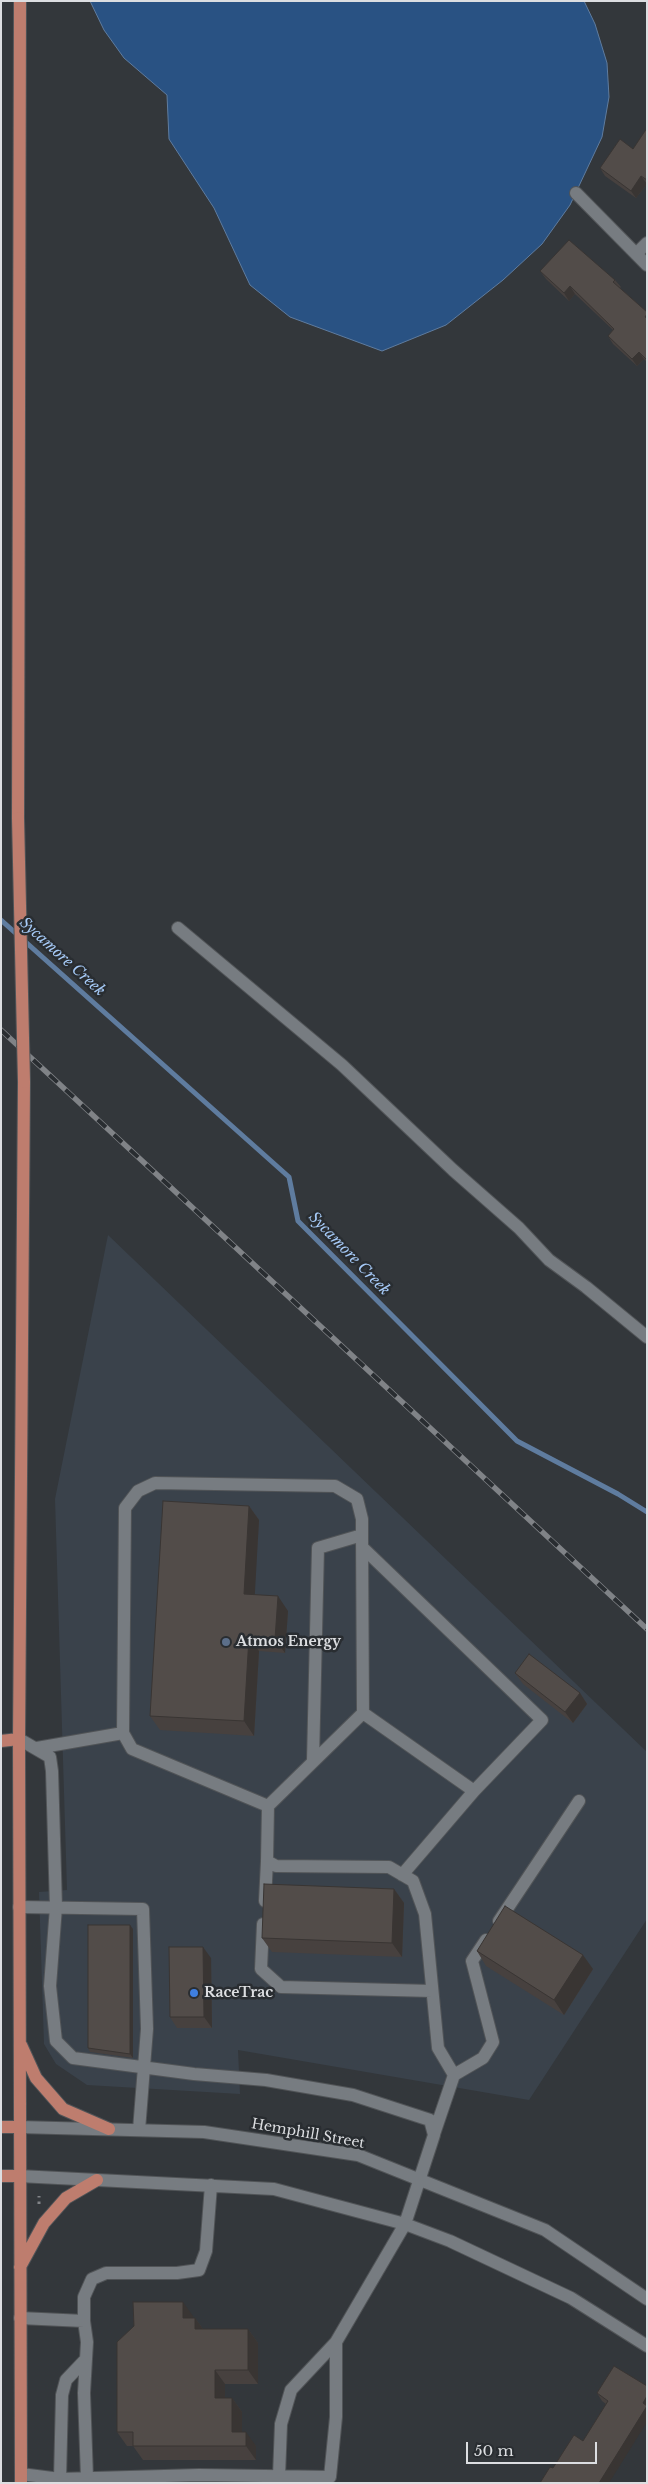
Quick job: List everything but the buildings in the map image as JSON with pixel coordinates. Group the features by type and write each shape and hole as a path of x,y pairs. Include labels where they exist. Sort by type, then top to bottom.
{"main road":[{"path":"20,1 18,818 24,1082 19,1739 21,2478"},
{"path":"1,1741 19,1739"},
{"path":"19,2040 36,2078 63,2109 109,2129"},
{"path":"1,2127 19,2127"},
{"path":"1,2176 19,2176"},
{"path":"19,2269 44,2224 66,2198 97,2180"}],"street":[{"path":"576,194 647,265"},
{"path":"636,254 647,243"},
{"path":"178,928 342,1065 453,1170 519,1228 549,1260 586,1287 647,1337"},
{"path":"268,1806 132,1749 123,1734 125,1508 138,1491 155,1483 335,1486 357,1499 362,1519 363,1713 268,1806 261,1969 281,1986 432,1991"},
{"path":"314,1760 318,1548 362,1541"},
{"path":"362,1541 542,1720 474,1791 402,1875"},
{"path":"363,1713 474,1791"},
{"path":"38,1748 123,1734"},
{"path":"19,1739 38,1748 50,1757 56,1907 50,1986 56,2041 73,2058 194,2074 266,2080 353,2095 430,2120 434,2135"},
{"path":"279,2476 281,2424 291,2390 336,2342 406,2224 454,2075 483,2058 493,2042 472,1961 579,1801"},
{"path":"267,1861 276,1866 389,1867 413,1881 425,1914 438,2048 454,2075"},
{"path":"19,1907 143,1909 147,2029 139,2130"},
{"name":"Hemphill Street","path":"19,2127 204,2132 358,2155 546,2230 647,2299"},
{"path":"19,2176 274,2189 406,2224 450,2241 571,2298 647,2346"},
{"path":"87,2478 84,2393 87,2342 84,2321 84,2297 92,2279 106,2273 177,2273 199,2270 206,2252 211,2186"},
{"path":"20,2318 84,2321"},
{"path":"21,2478 124,2478 199,2474 330,2477 336,2417 336,2342"},
{"path":"60,2479 62,2395 66,2380 86,2359"}],"path":[{"path":"39,2196 39,2204"}],"shaded area":[{"path":"108,1235 647,1752 647,1919 529,2100 238,2050 240,2094 87,2085 56,2064 44,2044 39,1892 67,1890 55,1499"}],"water":[{"path":"90,1 584,1 595,24 607,63 609,97 602,137 570,205 542,244 503,280 446,325 382,351 290,317 250,285 214,208 169,139 167,95 124,58 104,30"}],"waterway":[{"name":"Sycamore Creek","path":"1,920 289,1177 298,1221 517,1441 618,1494 647,1512"}],"railway":[{"path":"1,1030 647,1629"}],"place":[{"name":"Atmos Energy","path":"226,1642"},
{"name":"RaceTrac","path":"194,1993"}]}
